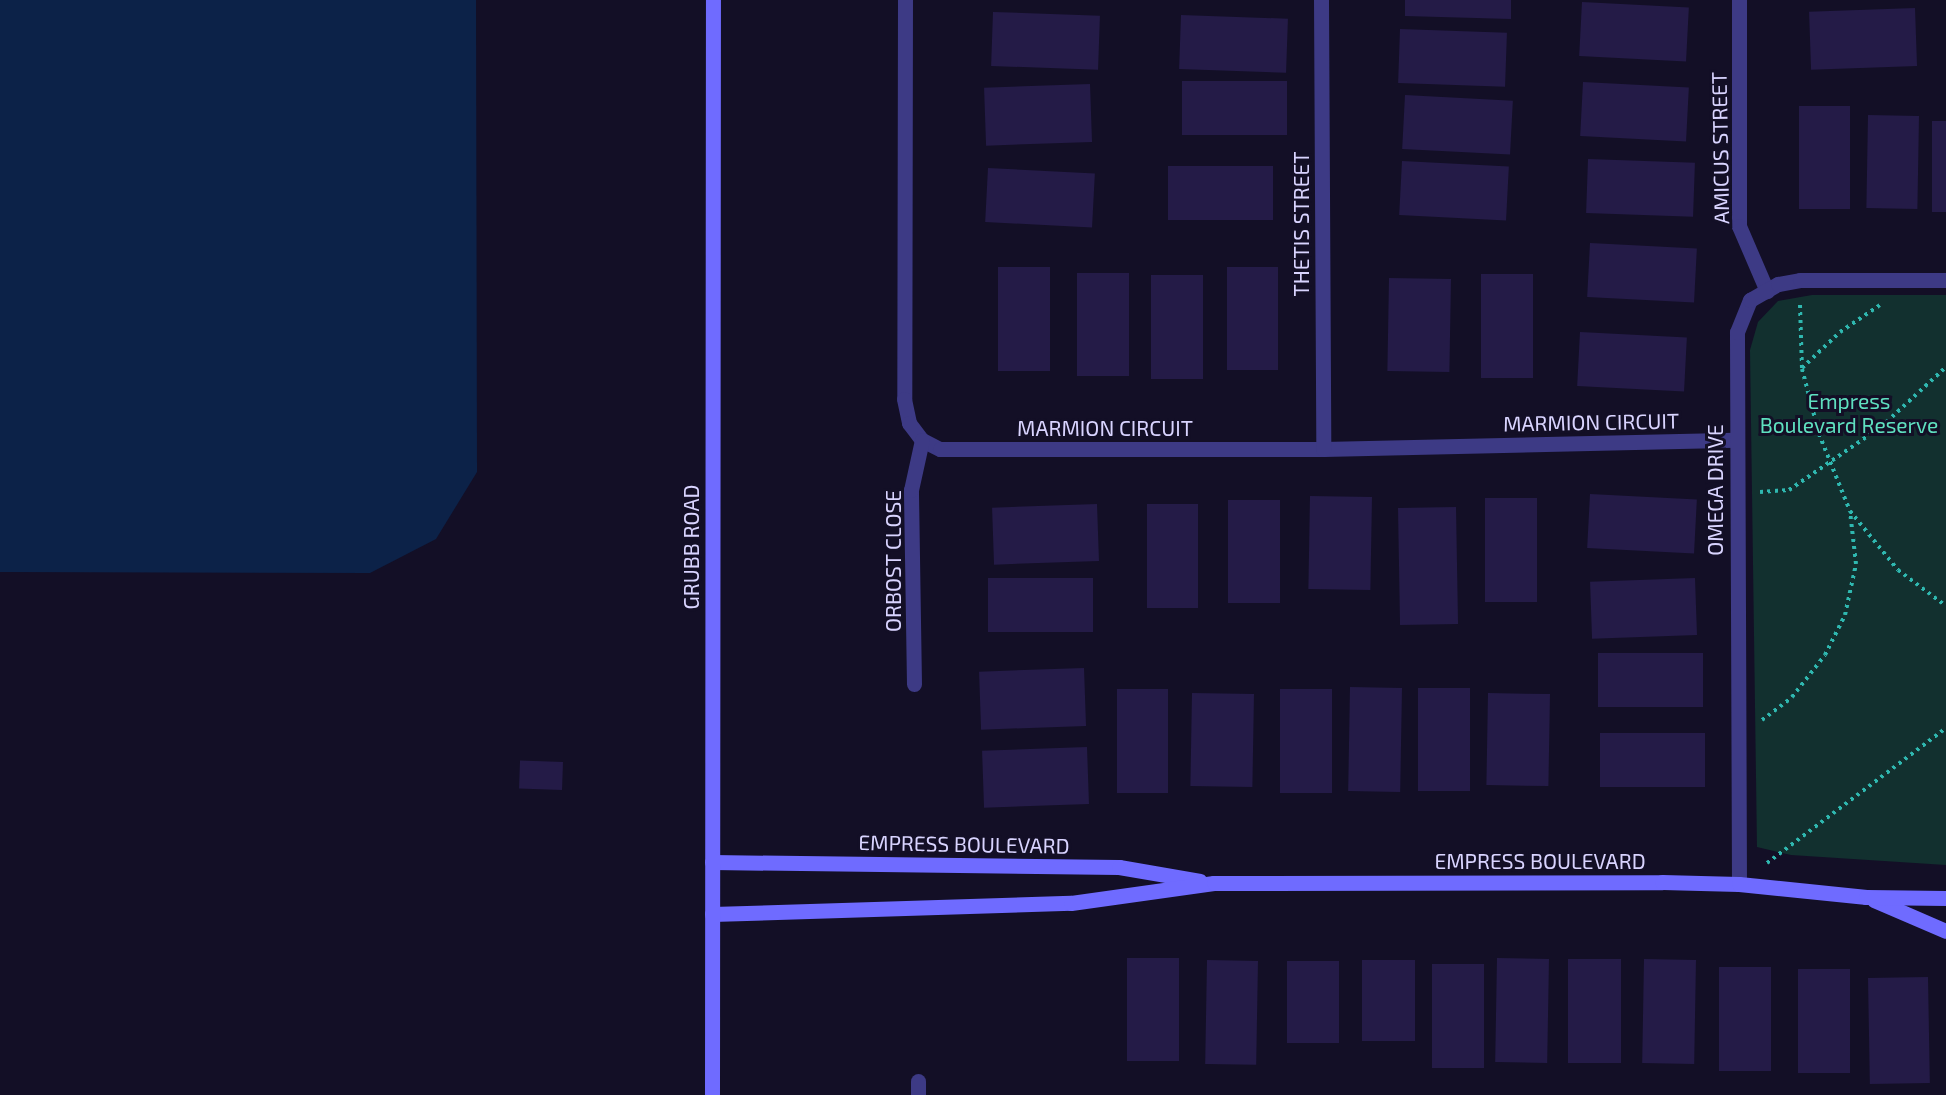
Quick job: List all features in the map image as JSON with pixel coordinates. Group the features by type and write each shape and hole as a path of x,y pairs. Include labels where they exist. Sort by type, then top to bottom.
{"street":[{"name":"GRUBB ROAD","path":"712,1095 713,0"},
{"path":"905,0 904,399 909,423 922,440"},
{"name":"THETIS STREET","path":"1321,0 1323,449"},
{"name":"AMICUS STREET","path":"1740,0 1740,226 1767,291"},
{"name":"OMEGA DRIVE","path":"1739,884 1735,440 1737,332 1750,300 1767,291 1800,280 1946,280"},
{"name":"MARMION CIRCUIT","path":"922,440 940,449 1323,449 1735,440"},
{"name":"ORBOST CLOSE","path":"914,684 912,490 922,440"},
{"name":"EMPRESS BOULEVARD","path":"712,862 1119,867 1214,883"},
{"name":"EMPRESS BOULEVARD","path":"712,914 1071,903 1214,883 1739,884 1866,897 1946,898"},
{"name":"EMPRESS BOULEVARD","path":"1866,897 1946,931"}],"path":[{"path":"1738,739 1792,697 1825,656 1845,615 1856,564 1850,511 1830,460 1802,369 1800,280"},
{"path":"1802,369 1840,332 1886,302"},
{"path":"1736,494 1789,490 1881,427 1946,367"},
{"path":"1850,511 1898,570 1946,606"},
{"path":"1739,884 1946,728"}],"green space":[{"name":"Empress Boulevard Reserve","path":"1812,295 1946,295 1946,865 1791,855 1757,847 1750,350 1758,322 1778,301"}],"water":[{"path":"0,0 476,0 477,472 436,539 370,573 0,572"}],"building":[{"path":"1405,0 1511,0 1511,19 1405,16"},
{"path":"1582,2 1689,8 1686,62 1579,56"},
{"path":"1915,8 1917,66 1811,70 1809,12"},
{"path":"993,12 1100,16 1098,70 991,66"},
{"path":"1181,15 1288,19 1286,73 1179,69"},
{"path":"1400,29 1507,33 1505,87 1398,83"},
{"path":"1182,81 1287,81 1287,135 1182,135"},
{"path":"1583,82 1689,88 1686,141 1580,136"},
{"path":"1090,84 1092,142 986,146 984,88"},
{"path":"1405,95 1513,101 1510,155 1402,149"},
{"path":"1799,106 1850,106 1850,209 1799,209"},
{"path":"1868,115 1919,116 1917,209 1866,208"},
{"path":"1932,121 1946,121 1946,212 1932,212"},
{"path":"1588,159 1695,163 1693,217 1586,213"},
{"path":"1402,161 1509,167 1506,221 1399,215"},
{"path":"1168,166 1273,166 1273,220 1168,220"},
{"path":"988,168 1095,174 1092,228 985,222"},
{"path":"1590,243 1697,249 1694,303 1587,297"},
{"path":"998,267 1050,267 1050,371 998,371"},
{"path":"1227,267 1278,267 1278,370 1227,370"},
{"path":"1077,273 1129,273 1129,376 1077,376"},
{"path":"1481,274 1533,274 1533,378 1481,378"},
{"path":"1151,275 1203,275 1203,379 1151,379"},
{"path":"1389,278 1451,279 1449,372 1387,371"},
{"path":"1580,332 1687,338 1684,392 1577,386"},
{"path":"1590,494 1697,500 1694,554 1587,548"},
{"path":"1310,496 1372,497 1370,590 1308,589"},
{"path":"1485,498 1537,498 1537,602 1485,602"},
{"path":"1228,500 1280,500 1280,603 1228,603"},
{"path":"1097,504 1099,561 994,565 992,508"},
{"path":"1147,504 1198,504 1198,608 1147,608"},
{"path":"1456,507 1458,624 1400,625 1398,508"},
{"path":"988,578 1093,578 1093,632 988,632"},
{"path":"1695,578 1697,635 1592,639 1590,582"},
{"path":"1598,653 1703,653 1703,707 1598,707"},
{"path":"1084,668 1086,726 981,730 979,672"},
{"path":"1350,687 1402,688 1400,792 1348,791"},
{"path":"1418,688 1470,688 1470,791 1418,791"},
{"path":"1117,689 1168,689 1168,793 1117,793"},
{"path":"1280,689 1332,689 1332,793 1280,793"},
{"path":"1192,693 1254,694 1252,787 1190,786"},
{"path":"1488,693 1550,694 1548,786 1486,785"},
{"path":"1600,733 1705,733 1705,787 1600,787"},
{"path":"1087,747 1089,804 984,808 982,751"},
{"path":"520,760 563,762 562,790 519,788"},
{"path":"1127,958 1179,958 1179,1061 1127,1061"},
{"path":"1497,958 1549,959 1547,1063 1495,1062"},
{"path":"1568,959 1621,959 1621,1063 1568,1063"},
{"path":"1644,959 1696,960 1694,1064 1642,1063"},
{"path":"1207,960 1258,961 1256,1065 1205,1064"},
{"path":"1362,960 1415,960 1415,1041 1362,1041"},
{"path":"1287,961 1339,961 1339,1043 1287,1043"},
{"path":"1432,964 1484,964 1484,1068 1432,1068"},
{"path":"1719,967 1771,967 1771,1071 1719,1071"},
{"path":"1798,969 1850,969 1850,1073 1798,1073"},
{"path":"1928,977 1930,1083 1870,1084 1868,978"}]}
